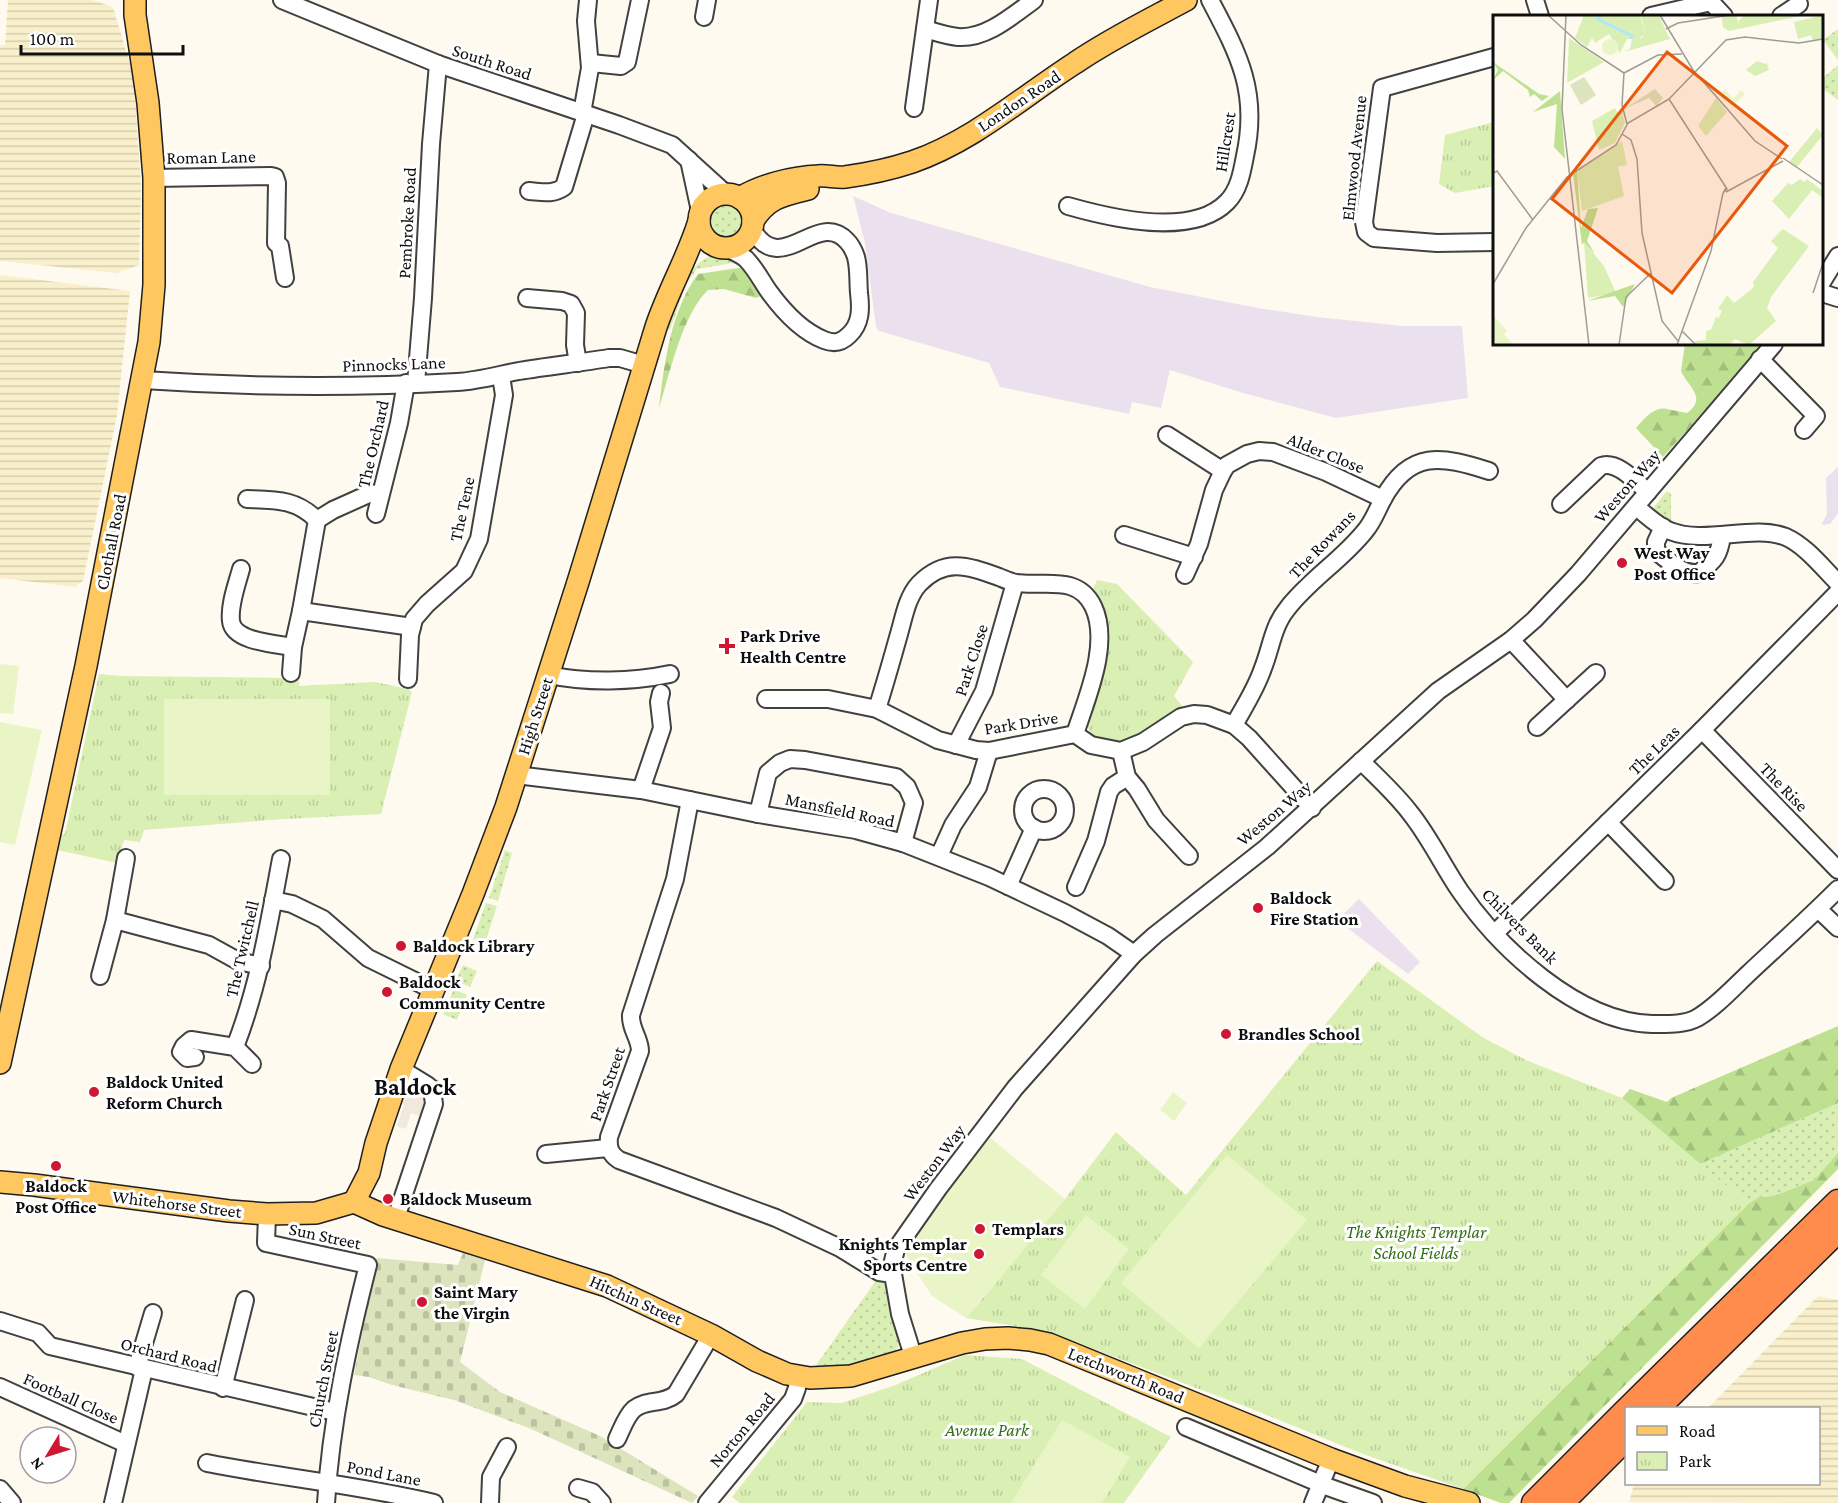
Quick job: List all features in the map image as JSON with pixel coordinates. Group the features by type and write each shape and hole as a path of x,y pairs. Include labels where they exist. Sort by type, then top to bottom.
{"highway":[{"path":"1631,1407 1838,1202"},
{"path":"1658,1407 1838,1230"},
{"path":"1534,1503 1625,1413"},
{"path":"1561,1503 1625,1439"}],"main road":[{"name":"London Road","path":"752,225 761,207 787,195 824,186 842,178 912,162 945,148 999,116 1076,62 1185,0"},
{"name":"Clothall Road","path":"0,1063 51,833 143,380 154,285 153,178 148,103 132,5"},
{"name":"London Road","path":"733,196 780,182 819,176 842,178"},
{"path":"715,196 733,196 747,204 751,212 752,225 742,243 721,247 707,240 701,231 699,216 706,202 715,196"},
{"name":"High Street","path":"354,1202 369,1173 375,1143 401,1069 506,807 664,302 693,238 699,216"},
{"name":"High Street","path":"673,282 690,263 721,247"},
{"name":"Whitehorse Street","path":"0,1182 229,1212 316,1213 354,1202"},
{"name":"Hitchin Street","path":"354,1202 540,1266 588,1279 637,1298 773,1369 798,1376 851,1377 914,1359"},
{"name":"Letchworth Road","path":"914,1359 962,1343 985,1339 1008,1338 1049,1344 1331,1459 1405,1486 1469,1503"}],"street":[{"name":"South Road","path":"282,0 316,6 438,64 672,145 733,196"},
{"path":"529,191 549,193 557,192 564,187 584,113 591,63 586,21 588,0"},
{"path":"591,63 621,66 627,62 640,0"},
{"path":"704,17 707,0"},
{"path":"914,108 928,0"},
{"path":"925,29 954,36 975,35 990,29 1034,0"},
{"name":"Hillcrest","path":"1068,206 1115,219 1148,222 1180,221 1218,209 1234,193 1242,172 1249,132 1248,89 1237,54 1210,0"},
{"path":"1535,0 1540,15"},
{"path":"1655,15 1711,2 1720,12"},
{"path":"1782,15 1799,4"},
{"name":"Elmwood Avenue","path":"1493,57 1382,88 1364,222 1366,232 1374,238 1493,242"},
{"name":"Pembroke Road","path":"411,383 423,298 438,64"},
{"path":"688,160 699,216"},
{"name":"Roman Lane","path":"153,178 275,177 277,182 276,243 280,246 285,278"},
{"path":"721,247 737,253 747,261 801,329 832,343 846,338 860,319 856,256 851,246 844,238 833,232 816,234 782,249 773,249 761,241 752,225"},
{"path":"1823,279 1838,256"},
{"path":"1823,294 1838,298"},
{"path":"527,298 571,304 576,313 575,345 578,363"},
{"name":"Weston Way","path":"914,1359 900,1314 893,1274 896,1249 1015,1088 1134,954 1155,935 1267,847 1438,691 1511,640 1554,601 1773,345"},
{"name":"Pinnocks Lane","path":"143,380 210,385 299,387 457,382 620,358 644,365"},
{"path":"1760,359 1816,416 1804,430"},
{"name":"The Tene","path":"412,627 414,619 423,608 464,571 479,539 504,395 501,376"},
{"name":"The Orchard","path":"376,514 411,383"},
{"path":"1167,435 1222,471 1194,557 1185,575"},
{"name":"Alder Close","path":"1222,471 1227,465 1247,454 1259,451 1273,452 1326,472 1383,499"},
{"name":"The Rowans","path":"1234,726 1264,668 1273,634 1286,610 1366,531 1392,483 1427,460 1456,460 1489,471"},
{"path":"1562,504 1605,464 1618,468 1648,492"},
{"path":"291,673 293,647 317,520 371,493"},
{"path":"247,499 292,503 305,508 317,520"},
{"path":"1636,507 1663,528 1689,536 1767,534 1785,537 1804,550 1838,583"},
{"path":"1663,528 1656,542 1656,551 1674,566 1689,573 1699,573 1715,559 1719,553 1722,536"},
{"path":"1124,536 1194,557"},
{"path":"877,709 914,591 924,579 943,567 962,566 1015,583 1066,584 1083,592 1094,608 1100,633 1095,673 1075,734"},
{"path":"241,569 230,619 233,628 244,637 293,647"},
{"name":"Park Close","path":"956,745 984,691 1015,583"},
{"name":"The Leas","path":"1495,933 1702,730 1838,592"},
{"path":"301,611 412,627 408,679"},
{"path":"1511,640 1567,700"},
{"path":"549,675 602,680 670,674"},
{"path":"1537,727 1596,674"},
{"path":"641,790 662,728 658,702 661,693"},
{"name":"Park Drive","path":"766,699 828,699 877,709 938,740 989,751 1075,734 1091,745 1121,751"},
{"path":"1190,856 1156,820 1137,789 1126,777 1121,751 1143,742 1176,720 1188,715 1207,715 1234,726 1249,738 1312,808"},
{"name":"The Rise","path":"1702,730 1838,870"},
{"path":"939,856 953,825 978,787 989,751"},
{"path":"758,814 768,773 780,763 790,759 887,774 902,781 914,802 903,843"},
{"name":"Chilvers Bank","path":"1361,761 1412,815 1459,890 1495,933 1541,977 1598,1011 1641,1024 1681,1023 1697,1018 1711,1008 1838,889"},
{"name":"Mansfield Road","path":"516,775 641,790 758,814 856,830 903,843 1008,886 1108,936 1134,954"},
{"path":"1076,887 1096,840 1109,792 1113,786 1126,777"},
{"name":"Park Street","path":"690,800 675,879 631,1015 640,1051 609,1137 608,1148 611,1154 619,1160 776,1218 840,1248 879,1272 893,1274"},
{"path":"1608,822 1665,881"},
{"path":"1008,886 1034,828"},
{"path":"100,976 115,920 126,858"},
{"name":"The Twitchell","path":"235,1047 247,1017 261,966 281,858"},
{"path":"273,900 302,908 323,919 373,962 434,990"},
{"path":"1818,909 1838,928"},
{"path":"115,920 209,945 238,961 261,966"},
{"path":"195,1057 187,1058 181,1052 191,1040 235,1047 252,1064"},
{"path":"396,1218 435,1104 432,1089 401,1069"},
{"path":"546,1154 608,1148"},
{"name":"Sun Street","path":"267,1214 266,1243 368,1265"},
{"name":"Church Street","path":"326,1503 335,1412 368,1265"},
{"path":"223,1388 245,1300"},
{"path":"113,1503 153,1313"},
{"name":"Orchard Road","path":"0,1321 38,1333 50,1346 223,1388 335,1412"},
{"path":"617,1439 629,1415 638,1406 671,1398 676,1394 711,1335"},
{"name":"Norton Road","path":"706,1503 793,1399 798,1376"},
{"name":"Football Close","path":"0,1387 126,1444"},
{"name":"Letchworth Road","path":"1186,1427 1322,1485 1373,1503"},
{"path":"490,1503 491,1477 507,1447"},
{"path":"1313,1503 1331,1459"},
{"name":"Pond Lane","path":"207,1463 258,1473 327,1482 434,1503"},
{"path":"578,1488 592,1492 602,1503"},
{"path":"0,1490 12,1503"}],"shaded area":[{"path":"8,0 92,0 113,7 134,78 141,187 139,265 117,273 0,261 0,45 5,45"},
{"path":"853,196 891,213 1150,287 1317,317 1403,326 1462,326 1468,398 1336,418 1243,393 1170,370 1161,408 1132,402 1129,414 1000,387 989,363 879,331 876,327 865,243"},
{"path":"0,275 130,291 117,415 83,581 75,587 0,578"},
{"path":"1838,467 1838,513 1830,524 1821,525 1827,514 1826,478"},
{"path":"1359,899 1420,962 1408,974 1337,920"},
{"path":"412,1070 445,1083 427,1136 425,1118 411,1113 406,1129 397,1126 404,1105 400,1103"},
{"path":"1818,1296 1838,1300 1838,1503 1629,1502 1634,1485 1820,1485 1820,1407 1709,1407"}],"green space":[{"path":"1838,29 1838,60 1823,40"},
{"path":"1838,65 1838,100 1823,89 1823,78"},
{"path":"1493,122 1493,186 1455,193 1439,184 1445,135"},
{"path":"724,200 738,206 744,220 738,234 724,240 710,234 704,220 710,206"},
{"path":"717,253 724,253 739,262 697,269 686,284 670,330 664,328 683,284 690,274 706,258"},
{"path":"745,267 761,292 761,296 756,298 724,289 708,290 691,314 684,329 659,408 670,338 689,288 698,274"},
{"path":"1685,345 1760,345 1663,457 1636,428 1658,409 1687,413 1693,408 1696,397 1681,371"},
{"path":"1667,491 1671,494 1671,521 1653,508"},
{"path":"1097,580 1117,584 1193,662 1174,696 1184,708 1150,731 1121,743 1093,738 1085,722 1090,703 1092,591"},
{"path":"0,664 19,666 13,714 0,713"},
{"path":"99,674 293,678 299,679 299,686 375,682 408,689 412,692 381,814 144,830 140,842 124,840 117,863 57,850 60,835 65,834"},
{"path":"164,699 330,699 330,795 164,795"},
{"path":"0,722 42,730 15,845 0,842"},
{"path":"505,850 512,853 498,901 489,898"},
{"path":"486,903 497,906 485,943 473,939"},
{"name":"The Knights Templar School Fields","path":"1377,961 1482,1037 1528,1061 1622,1098 1748,1204 1463,1489 1363,1454 1046,1331 966,1318 1065,1199 1116,1132 1186,1195"},
{"path":"463,965 477,971 470,987 456,981"},
{"path":"454,989 467,995 457,1020 443,1014"},
{"path":"1838,1026 1838,1103 1700,1164 1622,1098 1630,1089 1667,1102 1671,1098"},
{"path":"1173,1092 1187,1103 1174,1121 1160,1110"},
{"path":"1838,1103 1838,1153 1814,1180 1774,1196 1759,1197 1748,1204 1700,1164"},
{"name":"Templars","path":"988,1136 1065,1199 966,1318 932,1296 904,1252"},
{"path":"1838,1153 1838,1169 1509,1503 1501,1503 1463,1489 1748,1204 1759,1197 1774,1196 1814,1180"},
{"path":"1227,1155 1307,1220 1199,1348 1121,1283"},
{"path":"1086,1215 1129,1249 1085,1309 1041,1275"},
{"path":"463,1253 485,1260 460,1362 500,1392 600,1436 698,1496 692,1503 529,1428 454,1400 354,1375 377,1258 458,1265"},
{"path":"879,1276 887,1279 897,1317 900,1338 897,1349 889,1357 864,1366 812,1371"},
{"name":"Avenue Park","path":"965,1355 1022,1359 1171,1437 1124,1503 740,1503 732,1497 807,1402 842,1403 893,1386"},
{"path":"1062,1420 1130,1457 1102,1503 1011,1503"}],"place":[{"name":"West Way Post Office","path":"1622,563"},
{"name":"Park Drive Health Centre","path":"727,646"},
{"name":"Baldock Fire Station","path":"1258,908"},
{"name":"Baldock Library","path":"401,946"},
{"name":"Baldock Community Centre","path":"387,992"},
{"name":"Brandles School","path":"1226,1034"},
{"name":"Baldock United Reform Church","path":"94,1092"},
{"name":"Baldock Post Office","path":"56,1166"},
{"name":"Baldock Museum","path":"388,1199"},
{"name":"Templars","path":"980,1229"},
{"name":"Knights Templar Sports Centre","path":"979,1254"},
{"name":"Saint Mary the Virgin","path":"422,1302"}],"district":[{"name":"Baldock","path":"415,1086"}]}
